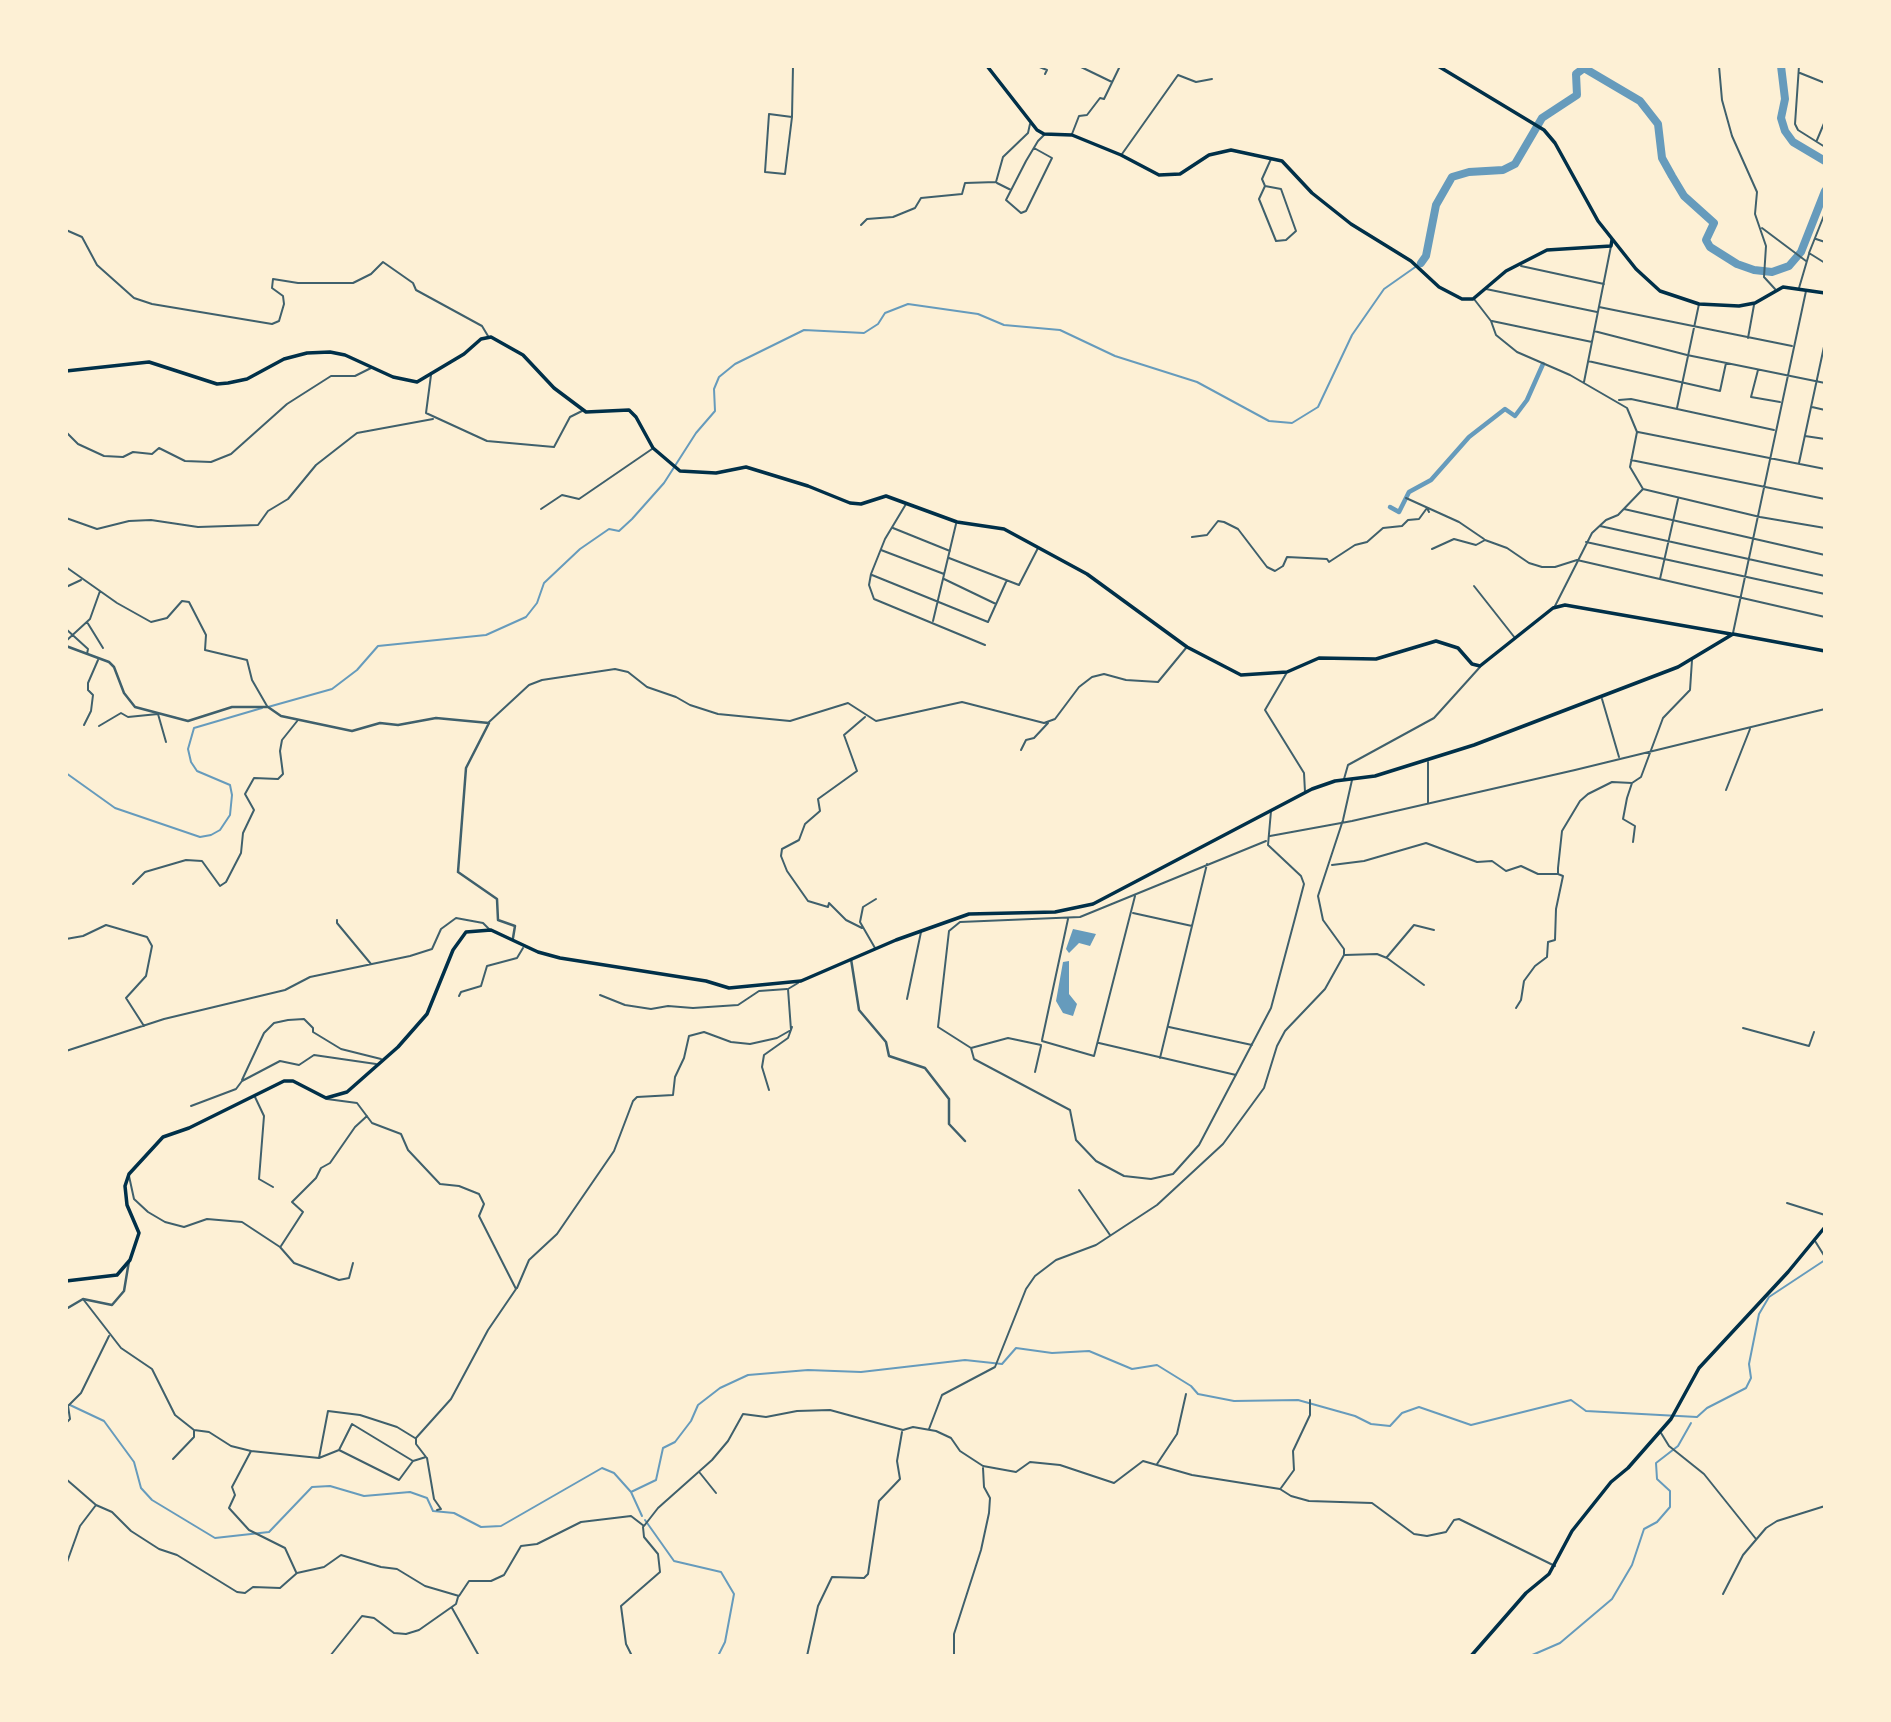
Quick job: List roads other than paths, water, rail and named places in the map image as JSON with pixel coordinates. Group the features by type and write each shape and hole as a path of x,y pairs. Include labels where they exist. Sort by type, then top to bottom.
{"main road":[{"path":"987,66 1030,123 1044,134 1072,135 1167,177 1185,172 1209,155 1231,150 1284,162 1312,193 1351,224 1411,261 1451,295 1462,299 1473,299 1517,265 1559,247 1612,243"},
{"path":"1438,66 1544,130 1612,243 1653,286 1671,296 1699,304 1740,306 1755,303 1775,289 1799,288 1825,293"},
{"path":"66,371 149,362 218,383 228,383 247,379 284,359 319,352 341,354 413,383 430,375 481,339 489,337 523,355 554,388 583,410 629,410 636,417 653,448 680,471 716,473 746,467 808,486 850,503 861,504 883,495 957,522 1004,529 1087,574 1187,647 1237,674 1287,672 1319,659 1376,659 1436,641 1457,647 1472,664 1480,666 1553,608 1576,606 1825,651"},
{"path":"66,1281 117,1275 130,1260 139,1233 127,1205 125,1186 129,1174 163,1137 190,1128 267,1087 293,1081 326,1098 347,1092 381,1059 398,1047 430,1009 445,968 466,932 491,930 560,958 706,981 729,988 801,981 921,930 970,914 1055,912 1093,904 1327,784 1428,761 1691,659 1710,645 1733,634"},
{"path":"1471,1656 1492,1629 1555,1566 1572,1531 1611,1482 1661,1433 1699,1368 1825,1227"}],"street":[{"path":"792,117 769,114 765,172 785,174 792,117 793,66"},
{"path":"1037,66 1047,70"},
{"path":"1079,66 1112,82"},
{"path":"1072,135 1079,116 1087,115 1100,98 1104,99 1120,66"},
{"path":"1719,66 1722,100 1732,136 1754,180 1757,192 1755,214 1766,246 1764,277 1775,289"},
{"path":"1799,66 1795,124 1798,130 1825,147"},
{"path":"1800,73 1825,83"},
{"path":"1121,155 1178,75 1196,82 1212,79"},
{"path":"1817,140 1825,121"},
{"path":"996,182 1003,158 1028,133 1030,123"},
{"path":"1034,148 1052,158 1026,211 1021,212 1006,200 1034,148 1044,134"},
{"path":"1265,186 1281,189 1296,231 1286,240 1276,241 1259,199 1265,186 1262,179 1271,159"},
{"path":"861,225 867,219 893,216 915,208 921,198 962,194 965,183 996,182 1012,191"},
{"path":"1799,288 1804,260 1825,213"},
{"path":"1761,228 1804,260"},
{"path":"66,230 82,237 97,265 134,298 152,304 272,324 279,321 284,304 283,296 272,288 273,279 298,284 353,283 371,274 383,262 413,283 416,290 482,326 489,337"},
{"path":"1815,239 1825,242"},
{"path":"1584,383 1612,243"},
{"path":"1809,253 1825,263"},
{"path":"1517,265 1604,284"},
{"path":"1485,289 1598,312"},
{"path":"1733,634 1760,517 1758,511 1806,289"},
{"path":"1473,299 1491,321 1496,335 1517,352 1618,400 1627,408 1637,432 1630,467 1643,489 1760,517 1825,528"},
{"path":"1748,339 1755,303"},
{"path":"1677,409 1699,304"},
{"path":"1599,307 1748,339 1794,346"},
{"path":"1491,321 1592,342"},
{"path":"1594,331 1687,355 1825,383"},
{"path":"1799,464 1825,342"},
{"path":"1588,361 1720,391 1726,363"},
{"path":"66,432 78,444 104,456 123,457 133,452 152,454 159,448 185,461 211,461 231,454 287,404 331,376 355,376 372,367"},
{"path":"1758,369 1751,397 1781,402"},
{"path":"430,375 426,413 433,419"},
{"path":"1618,400 1677,409 1775,430"},
{"path":"1811,407 1825,410"},
{"path":"66,518 97,529 129,521 151,520 198,527 258,525 266,519 268,511 288,499 316,465 357,433 433,419 446,422 487,441 554,447 570,417 583,410"},
{"path":"1637,432 1825,470"},
{"path":"1805,436 1825,439"},
{"path":"541,509 562,495 579,499 653,448"},
{"path":"1630,460 1825,499"},
{"path":"1553,608 1586,542 1600,526 1624,509 1643,489"},
{"path":"1406,498 1480,533 1485,540 1507,548 1529,563 1542,567 1555,567 1577,561 1825,617"},
{"path":"1660,580 1678,498"},
{"path":"906,503 871,574 869,585 873,599 985,645"},
{"path":"1427,508 1429,512"},
{"path":"1192,537 1207,535 1218,521 1224,522 1238,529 1267,567 1275,571 1283,566 1287,557 1327,559 1329,562 1355,545 1367,542 1383,528 1402,526 1408,520 1419,519 1427,508"},
{"path":"1624,509 1825,555"},
{"path":"933,622 957,522"},
{"path":"1600,526 1825,576"},
{"path":"892,528 951,552"},
{"path":"1432,550 1454,539 1476,545 1485,540"},
{"path":"1586,542 1825,594"},
{"path":"949,558 1014,585 1022,582 1039,547"},
{"path":"881,550 945,574"},
{"path":"66,567 81,579 101,589 117,603 151,622 167,618 182,601 189,602 206,635 205,650 247,660 252,680 268,707 281,716 352,731 380,723 398,725 436,718 489,723"},
{"path":"871,574 988,622 1006,582"},
{"path":"66,587 81,579"},
{"path":"944,579 997,604"},
{"path":"1474,586 1516,639"},
{"path":"101,589 86,622 66,644 114,667 124,693 135,707 188,721 232,707 268,707"},
{"path":"86,622 103,648"},
{"path":"66,629 88,649 87,655"},
{"path":"1021,750 1026,740 1034,738 1092,677 1104,674 1133,681 1158,682 1187,647"},
{"path":"84,725 91,711 93,695 88,690 88,683 99,659"},
{"path":"1558,874 1562,831 1580,801 1612,782 1632,783 1641,777 1667,711 1684,699 1690,690 1691,659"},
{"path":"1344,781 1348,765 1430,720 1480,666"},
{"path":"513,938 515,926 498,920 497,899 458,872 466,768 489,723 529,685 542,680 615,669 628,671 651,688 718,714 790,721 848,703 877,721 962,702 988,710 1010,712 1032,722 1048,722"},
{"path":"1287,672 1265,710 1304,773 1306,793"},
{"path":"1601,696 1619,758"},
{"path":"1268,836 1427,803 1825,709"},
{"path":"99,726 121,713 128,717 158,714"},
{"path":"158,714 166,742"},
{"path":"866,716 844,735 857,771 818,799 820,811 805,824 799,840 782,849 782,856 788,872 808,901 828,907 829,903 846,920 862,928 875,949"},
{"path":"133,884 145,872 186,860 202,861 220,886 226,882 241,853 243,834 254,810 245,794 254,778 278,779 283,774 280,751 282,740 298,719"},
{"path":"1726,790 1750,728"},
{"path":"1427,803 1428,761"},
{"path":"929,1430 942,1395 995,1367 1026,1289 1035,1276 1056,1260 1096,1245 1157,1205 1223,1144 1264,1088 1272,1070 1277,1046 1285,1031 1325,989 1344,955 1344,949 1326,927 1318,896 1343,820 1352,780"},
{"path":"1632,783 1623,819 1635,826 1633,842"},
{"path":"1268,841 1207,863 1135,896 1080,917 960,922 949,931 937,1025 971,1048 974,1059 1070,1110 1076,1140 1096,1161 1124,1176 1151,1179 1173,1174 1189,1158 1271,1008 1304,884 1301,876 1268,841 1271,811"},
{"path":"1330,864 1357,862 1426,843 1477,862 1492,861 1506,871 1521,866 1538,874 1563,876 1556,909 1555,940 1548,942 1547,957 1535,966 1524,981 1521,1000 1516,1008"},
{"path":"1160,1058 1207,863"},
{"path":"971,1048 1007,1038 1042,1043 1094,1056 1135,896"},
{"path":"862,928 863,906 876,899"},
{"path":"1132,913 1192,926"},
{"path":"66,1051 164,1019 285,990 310,977 432,949 441,929 456,918 483,923 491,930"},
{"path":"1035,1072 1068,918"},
{"path":"337,920 344,933 372,964"},
{"path":"66,939 83,936 106,925 146,937 152,946 146,976 126,998 144,1027"},
{"path":"1387,958 1414,925 1434,930"},
{"path":"907,999 921,930"},
{"path":"459,996 461,992 481,986 487,966 517,958 525,945"},
{"path":"1344,955 1377,954 1387,958 1424,985"},
{"path":"851,959 859,1010 886,1042 889,1056 925,1068 949,1099 949,1124 965,1141"},
{"path":"600,995 625,1005 651,1009 738,1005 759,991 788,989 801,981"},
{"path":"769,1090 762,1067 764,1055 788,1038 792,1026 788,989"},
{"path":"242,1081 242,1074 264,1033 274,1023 288,1020 304,1019 313,1028 313,1032 341,1049 381,1059"},
{"path":"437,1510 441,1509 434,1499 426,1457 416,1444 416,1438 451,1399 488,1330 516,1289 530,1260 557,1234 614,1151 634,1101 637,1097 673,1095 675,1077 689,1036 704,1032 731,1042 760,1044 777,1038 792,1026"},
{"path":"1168,1026 1252,1045"},
{"path":"1743,1028 1809,1046 1814,1032"},
{"path":"1097,1043 1236,1076"},
{"path":"191,1106 236,1089 242,1081 280,1061 299,1065 314,1055 376,1064"},
{"path":"254,1096 264,1116 259,1179 273,1187"},
{"path":"326,1098 329,1101 357,1103 372,1123 401,1134 408,1150 440,1184 459,1186 479,1194 484,1204 479,1216 516,1289"},
{"path":"281,1247 303,1212 292,1202 316,1178 321,1168 330,1163 355,1127 367,1116"},
{"path":"129,1174 134,1199 165,1222 184,1227 206,1219 242,1222 281,1247 294,1263 339,1280 349,1278 353,1263"},
{"path":"1079,1190 1111,1236"},
{"path":"1787,1203 1825,1215"},
{"path":"1814,1240 1825,1257"},
{"path":"66,1310 83,1299 112,1305 124,1291 130,1260"},
{"path":"83,1299 109,1335 137,1361 152,1369 175,1415 194,1430 209,1432 231,1446 251,1451 319,1458 339,1450 352,1424 413,1461"},
{"path":"66,1423 70,1419 68,1406 81,1393 109,1335"},
{"path":"1157,1465 1177,1434 1186,1394"},
{"path":"1280,1489 1294,1470 1293,1451 1311,1408 1310,1400"},
{"path":"632,1656 626,1643 621,1606 660,1572 658,1555 644,1537 642,1528 658,1508 700,1472 728,1441 743,1414 766,1417 797,1411 830,1410 903,1430 913,1427 929,1430 951,1438 960,1451 983,1466 1016,1472 1030,1462 1050,1464 1114,1483 1143,1461 1192,1475 1280,1489 1291,1496 1309,1501 1372,1503 1414,1534 1427,1536 1446,1532 1454,1520 1459,1519 1555,1566"},
{"path":"319,1458 328,1411 360,1415 397,1427 416,1438"},
{"path":"173,1459 194,1437 194,1430"},
{"path":"807,1656 818,1606 832,1577 864,1578 868,1574 878,1501 900,1479 897,1461 903,1430"},
{"path":"1661,1433 1669,1446 1704,1474 1756,1539"},
{"path":"339,1450 399,1480 413,1461 426,1457"},
{"path":"251,1451 232,1487 235,1495 229,1508 249,1530 285,1548 297,1573"},
{"path":"954,1656 954,1634 981,1550 989,1513 990,1498 984,1487 983,1466"},
{"path":"700,1472 716,1493"},
{"path":"66,1479 96,1505 112,1512 131,1531 237,1592 245,1593 253,1587 280,1588 297,1573 324,1567 341,1555 397,1569 425,1586 459,1596"},
{"path":"66,1565 80,1526 89,1518 96,1505"},
{"path":"1723,1594 1743,1555 1756,1539 1777,1521 1825,1506"},
{"path":"330,1656 362,1616 374,1618 394,1633 406,1634 419,1630 451,1607 470,1581 491,1581 505,1575 521,1546 537,1544 581,1522 631,1516 645,1527"},
{"path":"451,1607 480,1656"}],"water":[{"path":"1073,929 1096,934 1090,946 1079,943 1069,953 1066,949"},
{"path":"1069,961 1069,994 1077,1004 1073,1016 1063,1013 1056,1001 1063,962"}],"waterway":[{"path":"1781,66 1785,99 1781,118 1785,131 1793,142 1825,161"},
{"path":"1421,263 1426,256 1436,205 1452,177 1469,172 1503,170 1515,164 1542,118 1577,95 1576,74 1584,68 1640,101 1658,124 1662,158 1672,176 1684,196 1714,223 1706,240 1710,247 1737,264 1772,272 1789,266 1801,252 1825,191"},
{"path":"268,707 332,689 357,670 378,646 486,635 526,617 537,603 544,583 580,549 609,529 619,531 664,483 696,433 715,411 714,389 719,377 735,364 804,330 864,333 878,324 885,313 908,304 978,314 1004,325 1060,330 1115,356 1197,382 1269,421 1292,423 1318,407 1352,335 1384,289 1421,263"},
{"path":"1390,507 1399,512 1409,492 1431,480 1469,437 1505,409 1515,416 1527,400 1543,364"},
{"path":"66,773 115,808 200,837 211,835 220,830 230,815 232,795 230,785 197,771 191,762 188,749 194,728 262,708"},
{"path":"631,1492 656,1480 663,1448 675,1442 691,1421 698,1405 720,1388 748,1375 808,1370 861,1372 965,1360 1002,1364 1016,1348 1052,1353 1089,1351 1132,1369 1157,1365 1191,1386 1198,1394 1234,1401 1298,1400 1355,1416 1371,1424 1390,1426 1402,1413 1419,1407 1471,1425 1571,1400 1586,1411 1697,1417 1707,1408 1746,1388 1751,1378 1749,1364 1759,1314 1769,1297 1825,1260"},
{"path":"70,1405 104,1421 134,1462 141,1488 152,1500 215,1538 269,1532 312,1487 330,1486 364,1496 410,1492 427,1498 433,1511 454,1513 481,1527 501,1526 602,1468 614,1473 631,1492 642,1516"},
{"path":"1530,1656 1560,1643 1612,1599 1632,1565 1644,1529 1657,1522 1670,1507 1670,1491 1657,1479 1656,1463 1678,1446 1691,1423"},
{"path":"645,1520 674,1561 721,1572 734,1594 725,1642 718,1656"}]}
